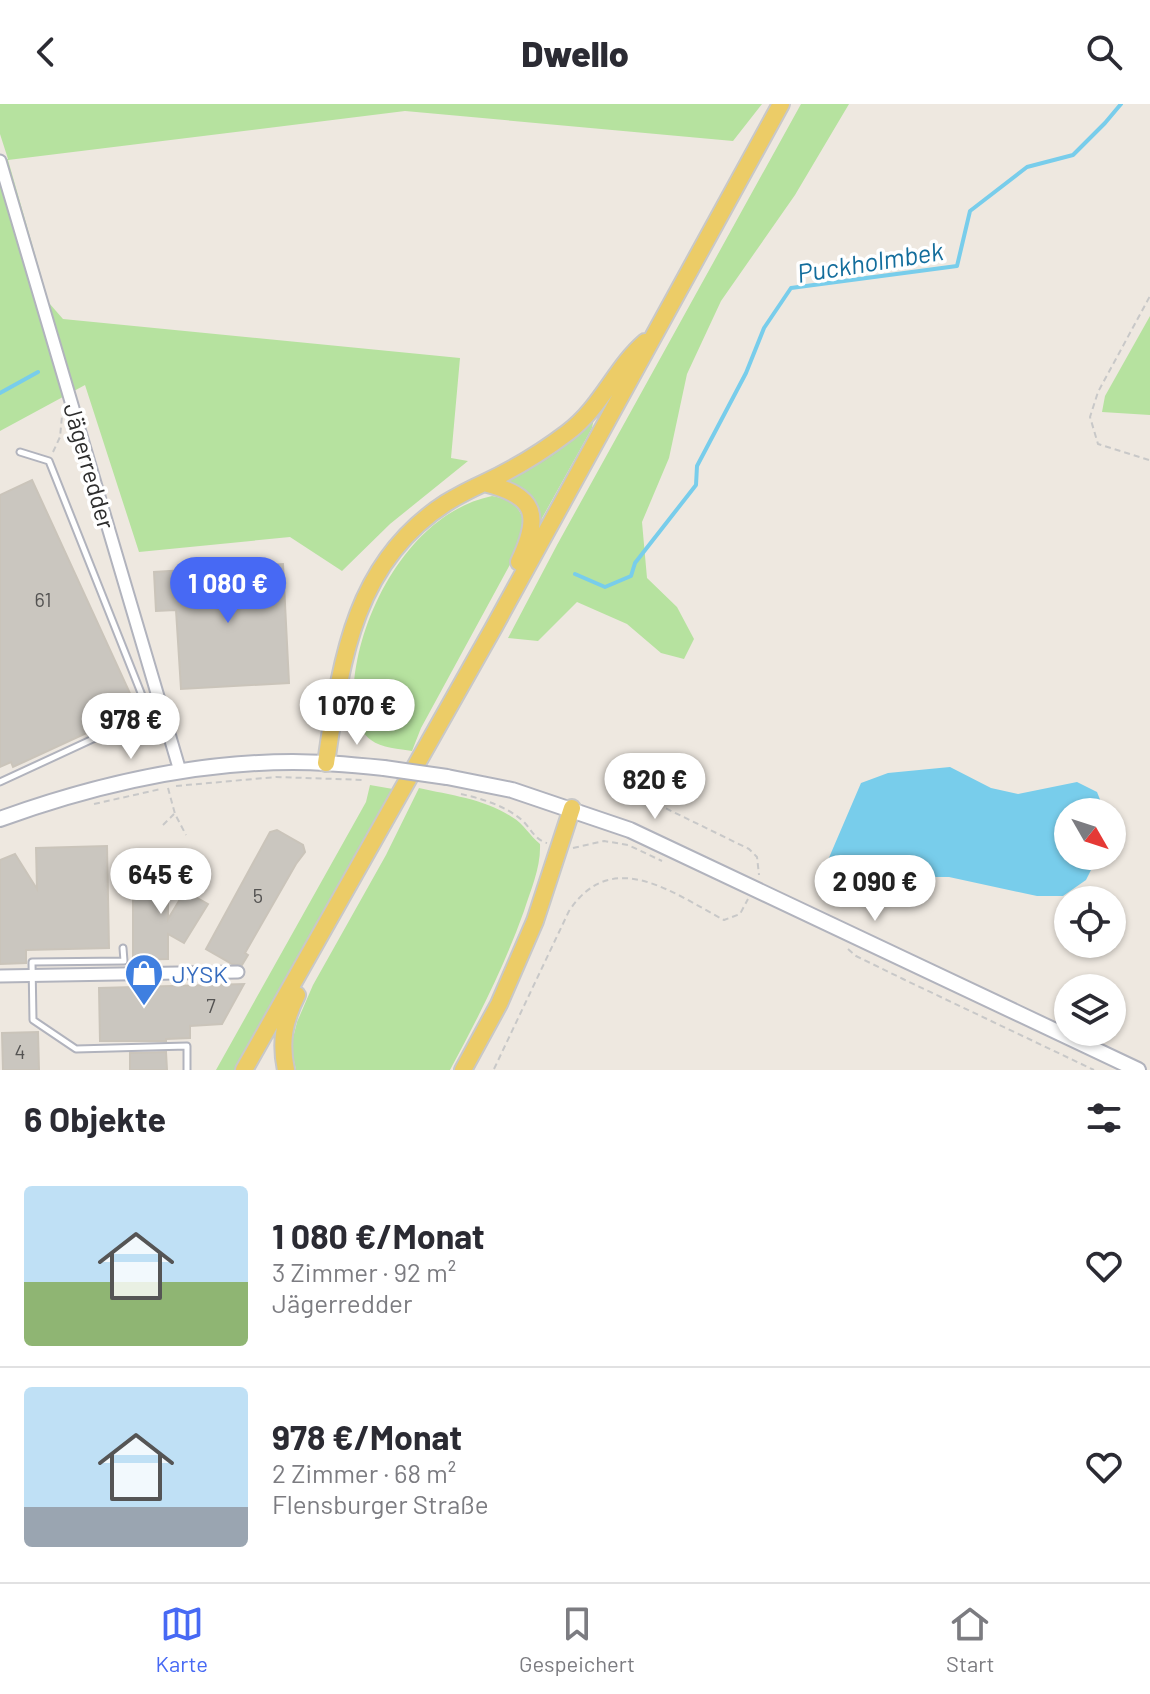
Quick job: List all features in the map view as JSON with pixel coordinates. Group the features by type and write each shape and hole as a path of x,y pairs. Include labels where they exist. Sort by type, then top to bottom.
{"main road":[{"path":"244,1070 494,627 781,104"},
{"path":"326,763 342,664 358,609 377,573 402,541 442,506 570,431 597,405 634,352 657,331"},
{"path":"484,483 508,489 523,499 533,519 531,535 497,608 494,627"},
{"path":"463,1070 499,1004 535,921 572,808"},
{"path":"286,1070 281,1046 290,1008 324,944 325,927"}],"street":[{"name":"Jägerredder","path":"0,161 180,771"},
{"path":"0,819 90,790 180,771 291,762 384,768 512,790 630,830 1138,1070"},
{"path":"0,976 238,972"}],"lane":[{"path":"20,452 49,461 149,713"},
{"path":"0,782 161,705"},
{"path":"123,948 124,961 32,962 33,1020 76,1049 187,1046 187,1070"}],"path":[{"path":"1149,460 1098,444 1090,417 1098,392 1150,296"},
{"path":"49,461 60,437 63,412"},
{"path":"88,805 168,788 276,777 365,780"},
{"path":"168,788 175,814 186,835"},
{"path":"453,792 489,801 522,820 540,842 580,848 604,841 628,845 668,863"},
{"path":"494,1069 569,911 579,895 593,884 630,877 656,885 724,920 740,914 760,868 757,857 749,849 657,804"},
{"path":"163,825 175,814"},
{"path":"844,946 867,961 1094,1070"}],"green space":[{"path":"0,104 762,104 733,141 405,111 8,160 49,303 63,319 460,358 451,458 468,461 390,524 342,571 290,537 139,552 85,385 0,431 0,160 8,159 0,134"},
{"path":"801,104 849,104 795,195 721,301 687,374 669,458 642,522 647,578 677,607 694,639 684,659 661,653 627,624 577,602 538,641 508,638 557,545"},
{"path":"1150,316 1150,415 1102,412 1105,396"},
{"path":"594,418 592,428 541,520 526,496 503,481"},
{"path":"492,496 510,502 520,513 524,528 520,546 421,728 412,751 375,743 357,722 353,691 358,655 379,596 415,543 438,522 464,506"},
{"path":"370,785 393,789 236,1070 216,1070 366,802"},
{"path":"419,788 467,798 502,811 520,823 540,844 535,878 508,952 450,1070 296,1070 291,1046 297,1022 313,985 386,855"}],"water":[{"path":"950,767 991,788 1018,794 1077,782 1097,792 1099,798 1054,798 1054,870 1091,870 1086,880 1077,886 1054,886 1054,896 1037,896 949,877 902,877 863,896 839,889 828,860 861,783 888,773"}],"building":[{"path":"32,480 134,702 132,712 13,767 11,762 0,767 0,495"},
{"path":"283,564 289,683 181,689 176,610 156,611 154,572"},
{"path":"277,830 303,845 305,852 245,953 248,955 242,965 232,964 206,949 270,832"},
{"path":"107,846 109,948 26,950 26,963 0,964 0,860 15,854 37,889 36,848"},
{"path":"150,861 168,861 168,919 185,891 208,904 184,943 168,934 168,959 133,960 133,886 150,885"},
{"name":"JYSK","path":"244,984 222,1024 190,1026 190,1038 100,1041 99,988"},
{"path":"38,1032 39,1070 3,1070 2,1033"},
{"path":"166,1052 167,1070 130,1070 130,1053"}],"waterway":[{"name":"Puckholmbek","path":"575,574 605,587 631,576 635,563 696,485 697,466 746,373 764,328 791,288 957,266 970,211 1027,167 1073,155 1121,104"},
{"path":"0,393 38,372"}],"place":[{"name":"JYSK","path":"144,1007"}]}
